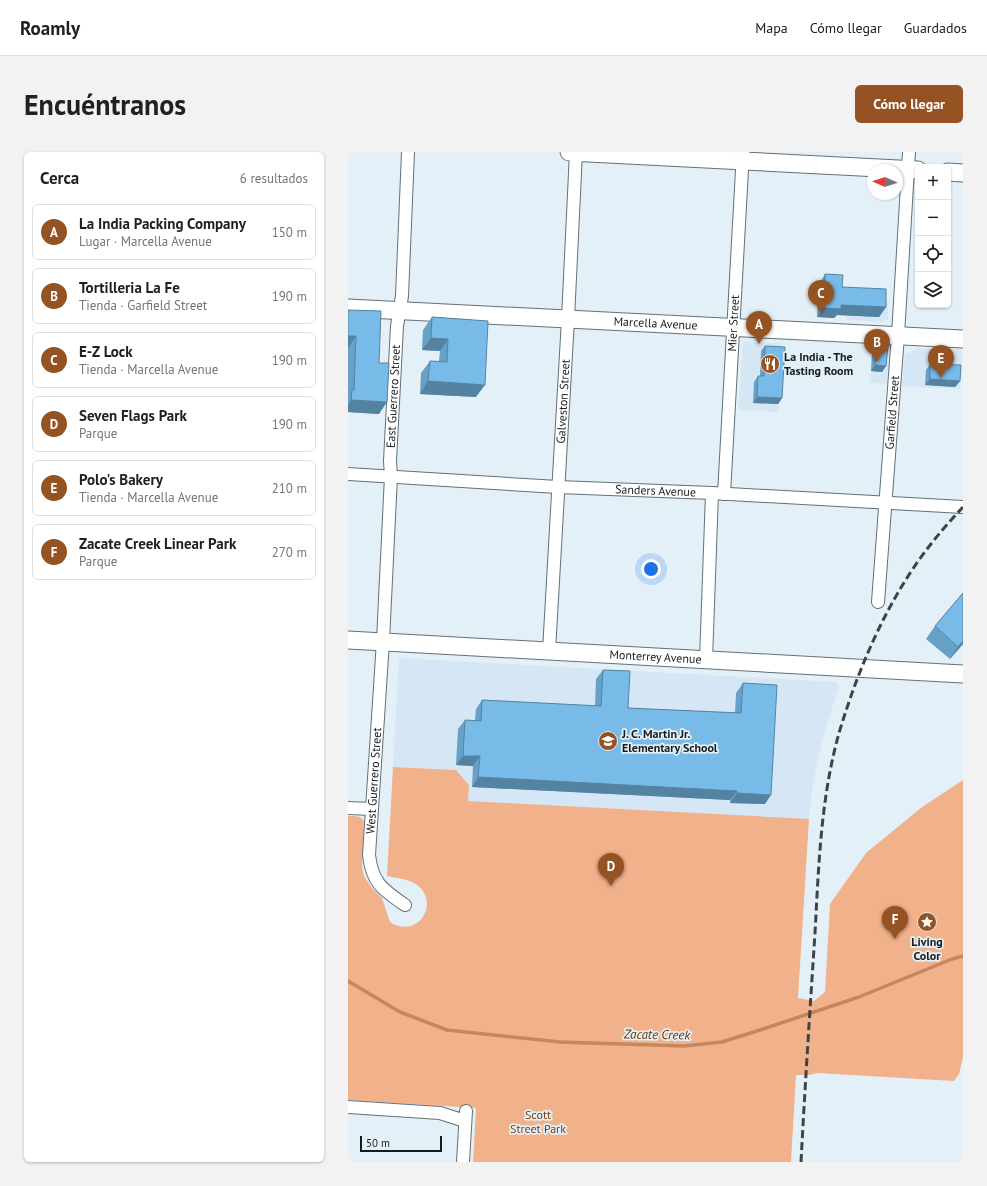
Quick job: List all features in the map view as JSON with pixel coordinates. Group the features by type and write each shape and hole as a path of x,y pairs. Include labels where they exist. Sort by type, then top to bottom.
{"street":[{"name":"East Guerrero Street","path":"383,641 391,476 390,461 397,326 402,296 408,152"},
{"path":"569,152 743,157 913,170"},
{"name":"Galveston Street","path":"549,651 576,152"},
{"name":"Garfield Street","path":"878,602 898,335 913,170 909,152"},
{"name":"Mier Street","path":"706,660 718,494 734,327 743,157"},
{"path":"951,172 963,173"},
{"name":"Marcella Avenue","path":"348,308 963,338"},
{"name":"Sanders Avenue","path":"348,474 558,487 963,507"},
{"name":"Monterrey Avenue","path":"348,640 963,674"},
{"name":"West Guerrero Street","path":"383,641 369,855 370,867 374,878 386,891 405,905"},
{"path":"348,808 372,809"},
{"path":"348,1107 466,1116 463,1162"}],"shaded area":[{"path":"847,297 888,300 888,319 885,322 846,320"},
{"path":"743,342 782,343 779,412 738,410"},
{"path":"872,344 885,345 889,347 890,352 887,384 870,383"},
{"path":"916,348 962,350 960,389 902,386 905,354 910,353"},
{"name":"J. C. Martin Jr. Elementary School","path":"399,658 837,682 839,687 819,754 813,783 809,819 468,801 456,770 393,767"}],"green space":[{"name":"Scott Street Park","path":"393,767 456,770 469,785 468,801 809,819 798,998 814,1001 825,992 830,904 866,853 922,807 963,780 963,1057 959,1074 954,1081 817,1073 809,1075 796,1075 791,1162 473,1162 476,1108 348,1100 348,816 359,817 364,821 362,867 364,876 372,888 382,898 390,922 401,926 410,926 418,922 424,916 427,907 426,899 422,890 414,883 387,876"}],"building":[{"path":"825,274 843,275 842,287 886,289 886,307 841,305 841,309 824,308"},
{"path":"348,310 381,311 379,363 389,363 387,402 351,400 352,390 354,390 356,336 348,336"},
{"path":"432,317 488,321 485,385 428,381 430,361 447,362 448,339 431,338"},
{"path":"765,346 785,347 782,398 757,397 758,376 764,376"},
{"path":"877,346 888,346 886,366 875,365"},
{"path":"930,364 961,365 960,381 930,379"},
{"path":"963,593 963,641 958,647 935,626"},
{"path":"603,670 630,671 628,708 741,713 743,683 777,685 771,795 737,793 737,791 478,777 480,756 463,756 465,720 481,721 482,700 601,706"}],"waterway":[{"name":"Zacate Creek","path":"348,981 400,1012 447,1030 560,1042 684,1046 722,1042 760,1030 859,997 952,959 963,956"}],"railway":[{"path":"801,1162 822,824 830,770 836,743 860,672 891,604 917,563 939,534 963,507"}],"place":[{"name":"E-Z Lock","path":"821,313"},
{"name":"La India Packing Company","path":"759,344"},
{"name":"Tortilleria La Fe","path":"877,362"},
{"name":"La India - The Tasting Room","path":"770,364"},
{"name":"Polo's Bakery","path":"941,378"},
{"name":"J. C. Martin Jr. Elementary School","path":"608,741"},
{"name":"Seven Flags Park","path":"611,886"},
{"name":"Living Color","path":"927,922"},
{"name":"Zacate Creek Linear Park","path":"895,939"}]}
